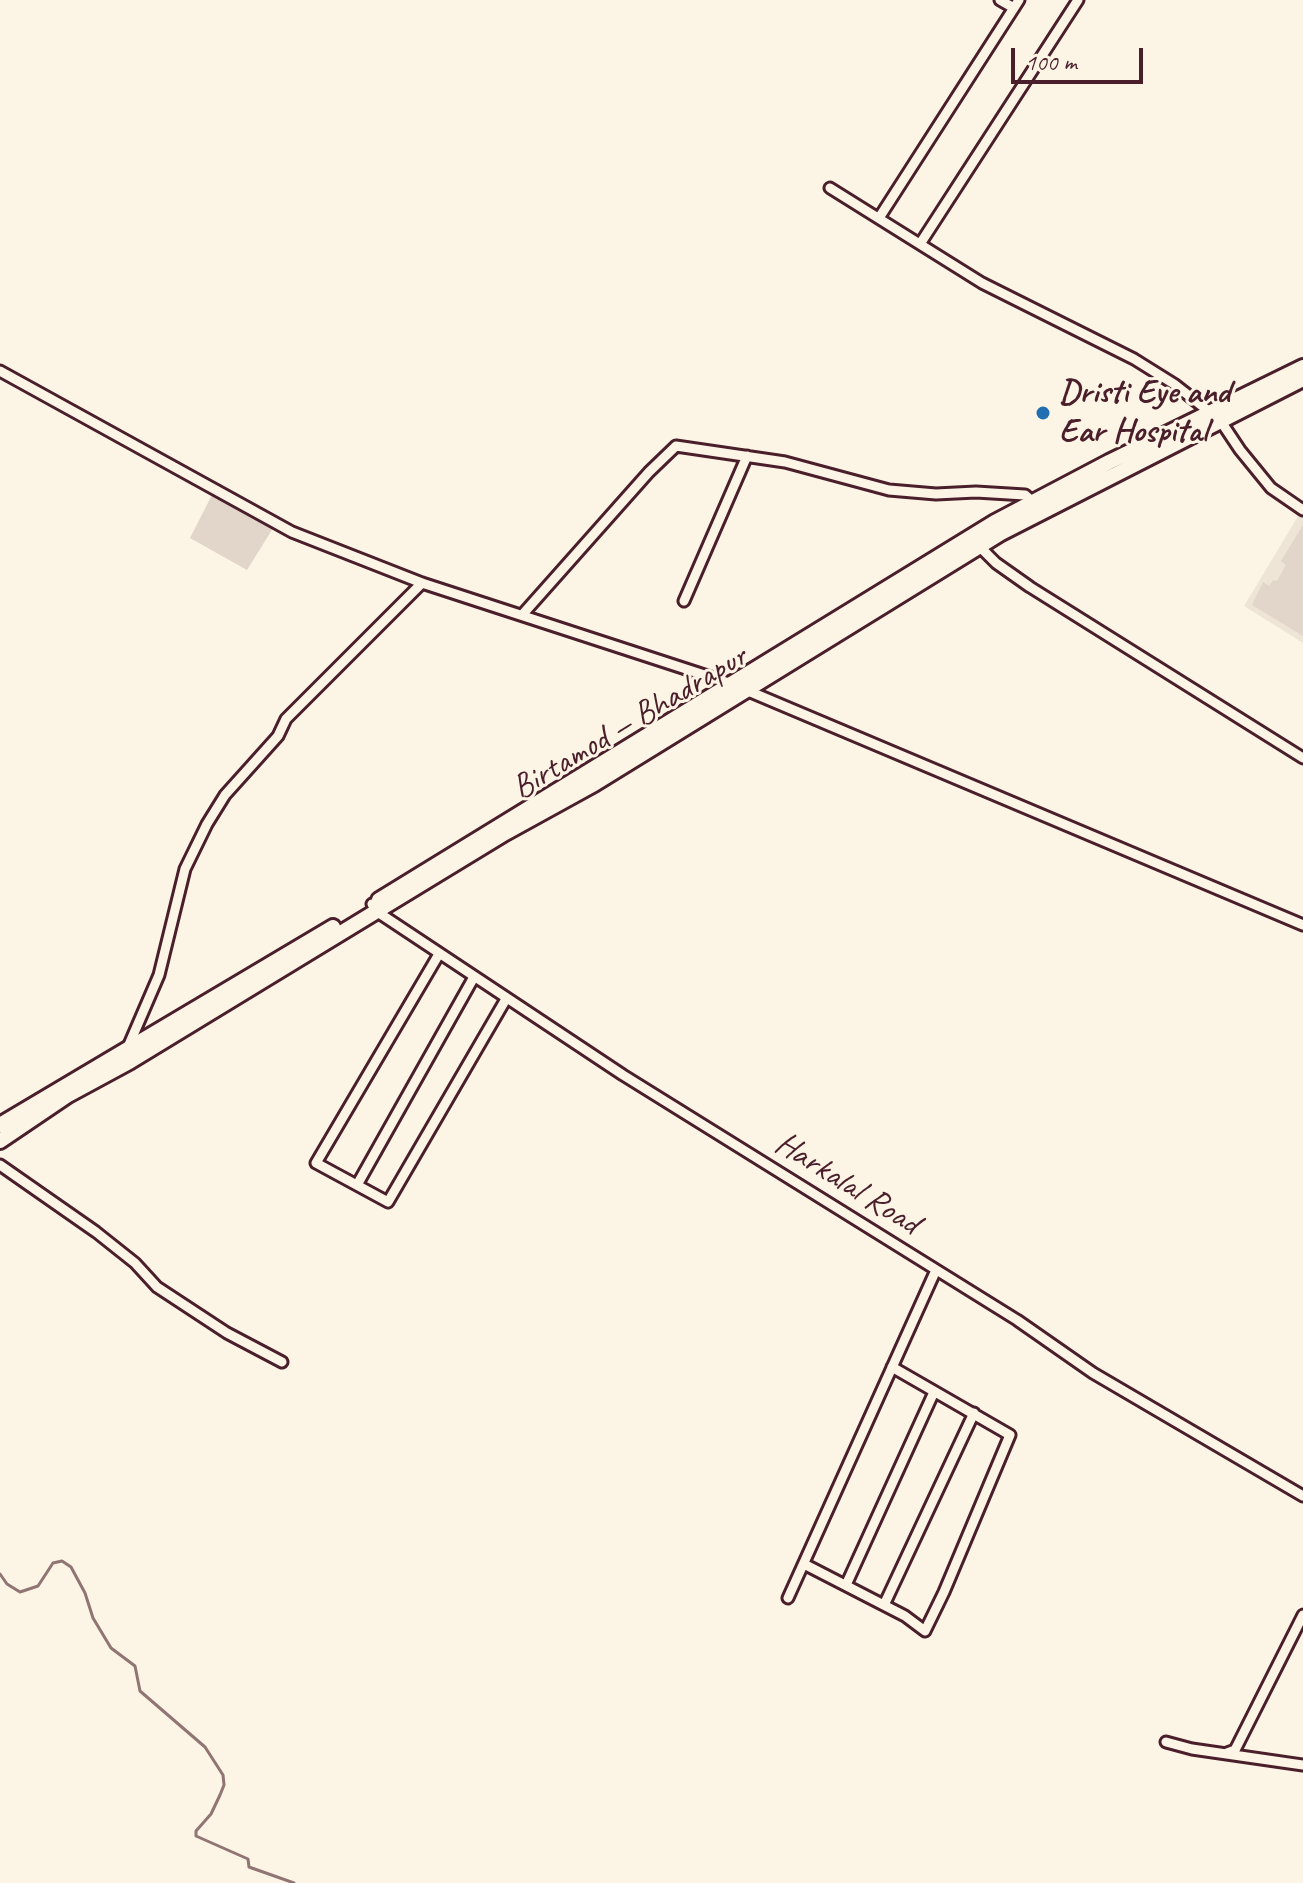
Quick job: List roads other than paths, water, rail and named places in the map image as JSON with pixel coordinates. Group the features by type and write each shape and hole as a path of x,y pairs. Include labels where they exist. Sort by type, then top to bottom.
{"main road":[{"name":"Birtamod — Bhadrapur","path":"739,686 1057,497 1303,367"},
{"name":"Birtamod — Bhadrapur","path":"1215,416 1303,379"},
{"name":"Birtamod — Bhadrapur","path":"0,1141 128,1056 502,829 594,784 739,686 995,522 1033,502 1057,497"},
{"name":"Birtamod — Bhadrapur","path":"0,1125 128,1056"}],"street":[{"path":"879,218 1016,4 1000,0"},
{"path":"920,244 1078,0"},
{"path":"830,188 982,283 1134,359 1174,384 1215,416 1271,488 1303,510"},
{"path":"0,371 275,525 422,583 739,686 1303,925"},
{"path":"522,615 671,450 682,446 800,466 889,490 1025,495 1033,502"},
{"path":"684,601 747,456"},
{"path":"979,546 996,563 1030,587 1303,758"},
{"path":"128,1056 159,975 185,869 225,795 278,736 286,719 422,583"},
{"name":"Harkalal Road","path":"374,908 646,1090 1017,1320 1093,1373 1303,1496"},
{"path":"439,954 316,1163 388,1202 506,999"},
{"path":"357,1185 474,977"},
{"path":"0,1165 96,1232 135,1263 157,1287 227,1333 282,1362"},
{"path":"788,1598 936,1270"},
{"path":"804,1564 905,1616 925,1631 944,1592 1010,1435 892,1367"},
{"path":"846,1585 934,1392"},
{"path":"884,1605 974,1413"},
{"path":"1227,1753 1235,1750 1303,1615"},
{"path":"1166,1742 1192,1749 1303,1765"}],"waterway":[{"path":"0,1574 7,1584 20,1592 38,1586 53,1563 62,1561 71,1567 85,1593 93,1618 111,1648 135,1666 140,1691 205,1747 223,1775 224,1785 220,1795 211,1814 196,1831 196,1836 248,1859 249,1867 294,1883"}],"place":[{"name":"Dristi Eye and Ear Hospital","path":"1043,413"}]}
